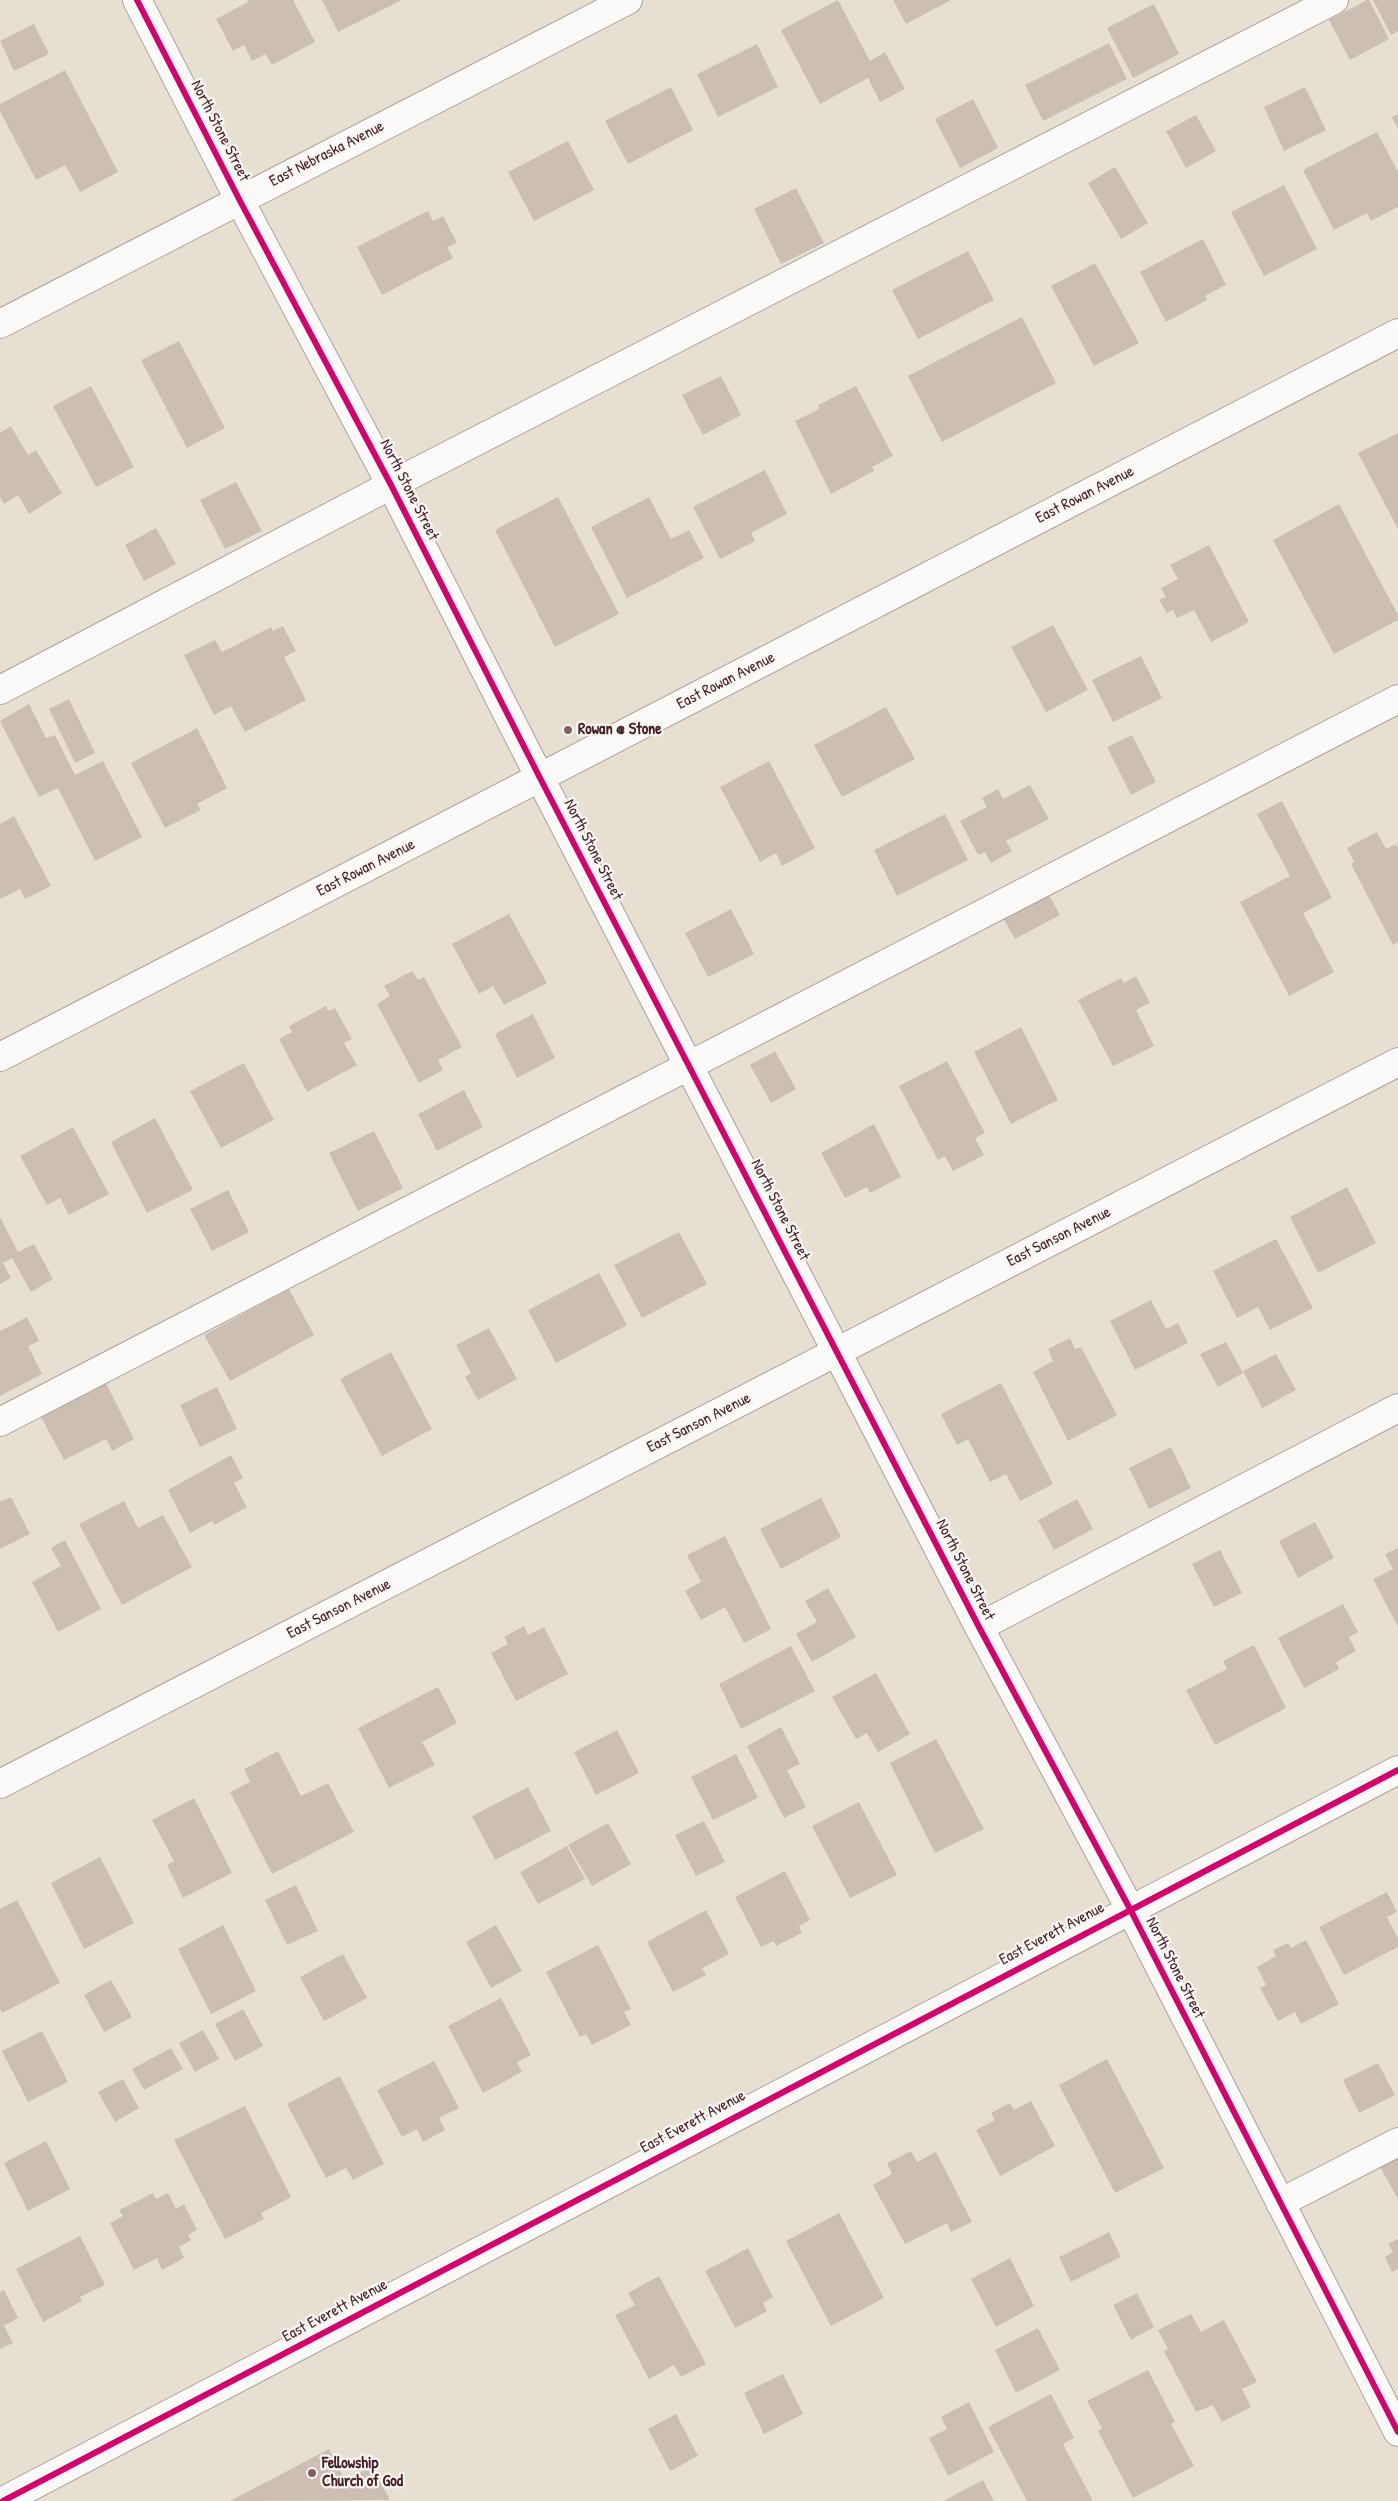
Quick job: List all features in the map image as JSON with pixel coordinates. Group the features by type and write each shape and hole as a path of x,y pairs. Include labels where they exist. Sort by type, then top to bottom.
{"street":[{"name":"North Stone Street","path":"137,0 391,485 540,778 838,1350 979,1627 1130,1909 1398,2432"},
{"name":"East Nebraska Avenue","path":"0,324 628,0"},
{"path":"0,690 391,485 1334,0"},
{"name":"East Rowan Avenue","path":"0,1057 1398,332"},
{"path":"0,1422 1398,698"},
{"name":"East Sanson Avenue","path":"0,1784 1398,1062"},
{"path":"979,1627 1398,1408"},
{"name":"East Everett Avenue","path":"2,2501 1398,1770"},
{"path":"1280,2203 1398,2142"}],"building":[{"path":"247,0 293,0 315,42 272,65 265,54 252,61 244,45 233,51 216,19 248,2"},
{"path":"322,0 402,0 338,32"},
{"path":"838,0 870,61 885,52 905,89 880,102 868,78 820,104 781,30"},
{"path":"893,0 951,0 906,24"},
{"path":"1369,0 1389,39 1350,60 1329,20"},
{"path":"1373,0 1398,0 1398,31 1391,35"},
{"path":"1154,4 1179,54 1133,78 1107,28"},
{"path":"34,24 49,54 14,71 0,41"},
{"path":"1109,43 1127,79 1043,121 1025,85"},
{"path":"757,44 778,87 718,117 697,74"},
{"path":"65,70 118,172 80,192 65,165 36,180 0,111 0,104"},
{"path":"671,87 693,130 628,164 605,121"},
{"path":"1305,87 1326,130 1284,151 1264,107"},
{"path":"973,99 998,148 960,168 935,119"},
{"path":"1398,114 1398,129 1392,117"},
{"path":"1196,115 1216,151 1186,168 1166,131"},
{"path":"1377,132 1398,172 1398,207 1371,221 1367,213 1334,230 1303,170"},
{"path":"568,141 594,190 534,221 508,172"},
{"path":"1115,167 1148,223 1121,239 1088,183"},
{"path":"1284,185 1317,249 1264,276 1231,212"},
{"path":"796,188 824,243 781,264 754,209"},
{"path":"428,211 433,221 443,216 457,243 447,247 453,258 382,295 357,247"},
{"path":"1203,239 1226,285 1205,296 1207,300 1166,322 1140,272"},
{"path":"968,251 994,300 918,339 892,290"},
{"path":"1095,263 1139,343 1094,366 1051,286"},
{"path":"1022,317 1056,383 942,442 908,376"},
{"path":"179,341 225,428 187,448 141,360"},
{"path":"721,376 741,415 703,435 682,395"},
{"path":"91,386 134,467 96,487 53,406"},
{"path":"856,386 893,456 872,467 874,471 831,494 795,421 819,409 818,405"},
{"path":"11,426 28,455 36,450 62,493 29,514 18,495 4,504 0,497 0,433"},
{"path":"1398,433 1398,529 1358,453"},
{"path":"765,470 787,514 751,533 755,541 720,559 693,507"},
{"path":"236,482 262,531 225,549 200,500"},
{"path":"558,497 619,614 555,647 495,530"},
{"path":"649,497 671,539 689,530 704,558 627,598 591,527"},
{"path":"1339,504 1398,615 1398,620 1334,654 1273,540"},
{"path":"156,528 176,564 144,581 125,545"},
{"path":"1209,545 1249,622 1211,642 1194,610 1177,618 1173,610 1167,613 1159,600 1166,597 1161,588 1178,579 1170,565"},
{"path":"1053,625 1088,690 1046,712 1011,647"},
{"path":"283,626 296,651 284,657 306,700 245,732 231,706 214,715 184,655 215,640 222,652 271,627 273,631"},
{"path":"1141,656 1162,698 1113,722 1092,680"},
{"path":"69,699 95,753 75,763 49,709"},
{"path":"29,704 46,738 55,735 75,775 103,761 142,837 95,861 58,788 39,797 0,721"},
{"path":"886,707 915,759 842,797 814,745"},
{"path":"197,728 227,788 197,804 201,810 165,828 131,763"},
{"path":"1132,735 1156,782 1131,795 1107,747"},
{"path":"769,761 815,848 782,866 776,853 760,862 720,787"},
{"path":"1030,785 1049,819 1006,841 1012,851 991,863 985,852 978,855 960,821 987,807 982,798 998,789 1003,799"},
{"path":"1282,801 1332,898 1303,913 1334,972 1289,996 1240,902 1290,876 1257,814"},
{"path":"945,814 968,860 897,896 874,850"},
{"path":"14,816 51,886 25,899 20,889 0,899 0,824"},
{"path":"1377,832 1386,849 1396,844 1398,848 1398,942 1393,945 1351,864 1354,862 1347,848"},
{"path":"1044,886 1060,915 1015,939 999,911"},
{"path":"731,909 754,954 708,977 685,933"},
{"path":"509,914 547,983 504,1005 493,986 479,994 452,944"},
{"path":"412,971 418,980 424,977 462,1047 438,1060 443,1070 419,1083 377,1004 390,996 384,986"},
{"path":"1136,976 1150,1003 1136,1010 1154,1046 1113,1066 1078,1000 1121,978 1124,983"},
{"path":"326,1006 328,1011 335,1008 352,1039 344,1043 357,1065 307,1092 279,1039 292,1032 289,1026"},
{"path":"533,1014 555,1058 517,1078 495,1034"},
{"path":"1021,1027 1058,1100 1011,1124 974,1052"},
{"path":"775,1051 796,1089 771,1103 750,1065"},
{"path":"947,1061 985,1133 975,1138 984,1155 953,1171 945,1156 938,1160 899,1086"},
{"path":"244,1063 274,1120 221,1148 190,1091"},
{"path":"464,1090 483,1127 437,1151 418,1114"},
{"path":"155,1118 193,1190 147,1213 111,1142"},
{"path":"874,1124 901,1177 870,1193 867,1187 845,1198 821,1153"},
{"path":"73,1127 109,1194 69,1215 60,1198 47,1205 20,1156"},
{"path":"374,1131 403,1188 358,1211 329,1153"},
{"path":"1347,1187 1376,1243 1318,1273 1290,1217"},
{"path":"228,1190 249,1232 212,1251 190,1209"},
{"path":"0,1217 18,1252 34,1244 53,1279 31,1292 12,1258 3,1263 11,1278 0,1284"},
{"path":"679,1232 707,1284 642,1318 614,1265"},
{"path":"1276,1239 1313,1308 1270,1330 1258,1307 1237,1318 1213,1271"},
{"path":"599,1273 627,1325 556,1363 528,1310"},
{"path":"289,1289 314,1335 230,1381 204,1335"},
{"path":"1151,1300 1166,1329 1178,1323 1188,1343 1135,1370 1110,1321"},
{"path":"27,1317 39,1341 28,1346 42,1374 0,1396 0,1331"},
{"path":"489,1328 517,1379 478,1400 465,1377 471,1373 456,1345"},
{"path":"1070,1338 1075,1349 1081,1347 1117,1415 1068,1441 1033,1372 1053,1361 1048,1349"},
{"path":"1226,1342 1243,1373 1218,1387 1200,1354"},
{"path":"391,1352 432,1429 382,1456 340,1379"},
{"path":"1276,1354 1296,1390 1262,1408 1243,1371"},
{"path":"105,1381 134,1439 112,1451 106,1439 64,1460 40,1415"},
{"path":"1001,1383 1053,1484 1020,1501 1006,1474 990,1482 968,1439 957,1445 941,1414"},
{"path":"217,1387 237,1429 200,1447 180,1405"},
{"path":"1171,1447 1191,1488 1149,1509 1129,1468"},
{"path":"231,1455 243,1478 234,1483 247,1507 214,1525 212,1521 190,1533 168,1490"},
{"path":"11,1497 30,1534 0,1549 0,1502"},
{"path":"821,1498 841,1537 781,1569 760,1529"},
{"path":"1077,1499 1093,1529 1054,1550 1038,1520"},
{"path":"124,1501 138,1528 163,1515 192,1567 122,1605 79,1524"},
{"path":"1315,1522 1334,1558 1298,1578 1279,1541"},
{"path":"725,1536 771,1629 744,1643 725,1607 701,1620 685,1591 701,1582 687,1555"},
{"path":"65,1540 101,1609 58,1632 32,1582 61,1566 51,1548"},
{"path":"1398,1548 1398,1627 1373,1579 1393,1569 1385,1554"},
{"path":"1220,1550 1242,1593 1214,1607 1192,1564"},
{"path":"828,1588 856,1637 812,1662 796,1634 817,1622 805,1601"},
{"path":"1343,1604 1358,1632 1349,1637 1356,1651 1336,1662 1339,1669 1304,1688 1278,1638"},
{"path":"524,1626 528,1635 544,1627 568,1674 516,1701 491,1653 508,1644 504,1637"},
{"path":"1254,1645 1286,1708 1215,1745 1186,1690 1227,1669 1223,1661"},
{"path":"791,1646 815,1691 741,1729 719,1684"},
{"path":"876,1673 910,1734 878,1752 867,1733 856,1739 832,1697"},
{"path":"438,1687 457,1723 422,1742 435,1765 389,1788 358,1728"},
{"path":"781,1727 800,1764 787,1770 806,1807 784,1818 747,1746"},
{"path":"617,1730 639,1773 596,1795 574,1752"},
{"path":"936,1739 984,1829 935,1853 890,1763"},
{"path":"278,1751 301,1796 328,1783 354,1832 272,1874 230,1792 250,1782 244,1769"},
{"path":"736,1754 758,1798 713,1820 691,1777"},
{"path":"528,1787 551,1831 495,1860 472,1816"},
{"path":"194,1798 232,1873 183,1898 167,1865 174,1861 152,1820"},
{"path":"859,1802 897,1875 850,1898 812,1826"},
{"path":"704,1821 725,1862 696,1876 675,1835"},
{"path":"608,1823 631,1864 592,1886 568,1845"},
{"path":"567,1846 585,1879 538,1904 520,1872"},
{"path":"100,1857 134,1923 84,1949 51,1883"},
{"path":"785,1871 810,1920 799,1926 802,1933 776,1946 774,1941 761,1947 735,1897"},
{"path":"296,1885 318,1931 287,1945 265,1900"},
{"path":"1387,1892 1397,1912 1387,1917 1398,1939 1398,1947 1344,1975 1319,1927"},
{"path":"17,1900 60,1983 2,2013 0,2009 0,1909"},
{"path":"706,1910 729,1954 702,1968 706,1975 673,1992 647,1942"},
{"path":"223,1925 256,1991 211,2014 178,1949"},
{"path":"496,1925 522,1971 491,1988 466,1942"},
{"path":"1306,1940 1339,2004 1301,2024 1295,2012 1278,2021 1260,1988 1266,1985 1257,1967 1276,1956 1273,1950 1288,1943 1291,1948"},
{"path":"598,1945 631,2009 624,2012 631,2025 592,2045 586,2034 580,2037 546,1972"},
{"path":"343,1954 367,1998 324,2021 300,1977"},
{"path":"111,1980 132,2017 104,2032 84,1995"},
{"path":"501,1998 531,2055 517,2062 522,2072 483,2093 448,2026"},
{"path":"243,2009 263,2046 235,2061 215,2024"},
{"path":"203,2030 219,2059 195,2072 179,2043"},
{"path":"42,2031 68,2082 28,2102 2,2051"},
{"path":"171,2048 183,2069 144,2090 132,2069"},
{"path":"1107,2059 1164,2168 1115,2193 1059,2085"},
{"path":"434,2061 459,2108 439,2118 445,2130 423,2142 417,2129 402,2137 377,2090"},
{"path":"1378,2063 1395,2095 1359,2113 1343,2080"},
{"path":"340,2076 384,2164 353,2180 346,2168 326,2178 287,2104"},
{"path":"123,2079 139,2108 115,2122 98,2092"},
{"path":"1031,2101 1055,2146 1000,2176 976,2130 995,2120 991,2113 1010,2103 1014,2110"},
{"path":"245,2106 291,2197 261,2213 264,2219 225,2239 174,2140"},
{"path":"46,2141 70,2189 28,2211 4,2163"},
{"path":"1398,2145 1398,2199 1375,2158"},
{"path":"911,2151 917,2162 936,2152 972,2222 951,2232 947,2223 905,2244 873,2185 892,2174 887,2163"},
{"path":"153,2193 156,2199 168,2193 176,2209 184,2204 197,2230 188,2235 191,2240 179,2247 184,2258 162,2270 157,2258 134,2270 110,2223 123,2216 119,2210"},
{"path":"839,2213 884,2298 831,2326 786,2241"},
{"path":"1109,2232 1121,2257 1071,2282 1059,2257"},
{"path":"80,2236 105,2285 80,2297 82,2301 43,2322 16,2269"},
{"path":"1398,2239 1398,2269 1392,2272 1385,2257 1393,2252 1388,2244"},
{"path":"748,2248 773,2297 763,2303 767,2311 735,2328 705,2271"},
{"path":"1010,2258 1034,2306 996,2327 971,2279"},
{"path":"659,2276 706,2364 681,2377 674,2365 649,2379 615,2315 635,2305 628,2293"},
{"path":"4,2290 18,2318 4,2326 13,2343 0,2349 0,2292"},
{"path":"1137,2293 1154,2327 1131,2340 1113,2305"},
{"path":"1191,2314 1201,2332 1224,2320 1257,2382 1242,2389 1251,2407 1222,2422 1213,2405 1196,2412 1164,2351 1168,2349 1158,2330"},
{"path":"1038,2328 1060,2370 1016,2393 995,2350"},
{"path":"1148,2370 1175,2422 1171,2424 1194,2466 1133,2498 1098,2431 1102,2428 1087,2401"},
{"path":"783,2374 803,2414 764,2434 744,2393"},
{"path":"1051,2394 1074,2438 1063,2444 1093,2501 1027,2501 988,2427"},
{"path":"969,2402 994,2452 948,2476 929,2438 947,2429 941,2417"},
{"path":"676,2414 698,2456 670,2471 648,2429"},
{"name":"Fellowship Church of God","path":"329,2449 345,2480 372,2466 390,2500 230,2501"},
{"path":"983,2480 994,2501 943,2501"}],"cycle path":[{"path":"137,0 239,199 391,485 540,778 979,1627 1130,1909 1398,2432"},
{"path":"3,2501 1398,1770"}],"place":[{"name":"Rowan @ Stone","path":"568,730"},
{"name":"Fellowship Church of God","path":"312,2473"}]}
